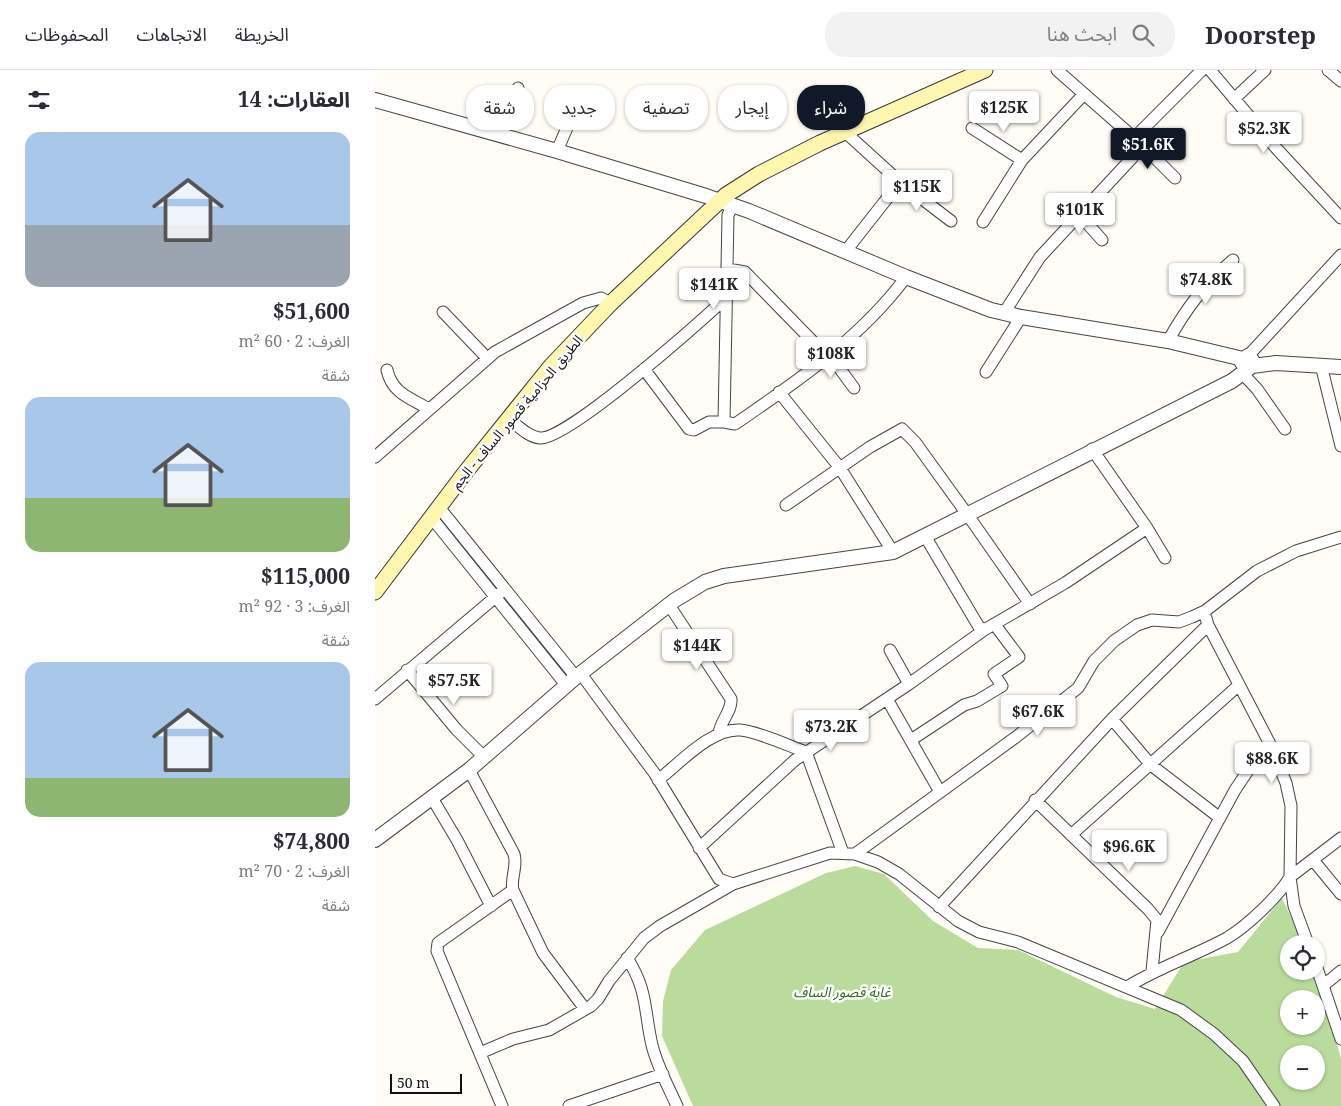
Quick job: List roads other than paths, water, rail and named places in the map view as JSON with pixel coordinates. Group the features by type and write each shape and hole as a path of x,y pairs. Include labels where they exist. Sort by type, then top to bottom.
{"main road":[{"name":"الطريق الحزامية قصور الساف - الجم","path":"375,592 508,418 551,366 611,303 759,174 845,132 985,70"}],"street":[{"path":"1057,70 1138,141 1175,178"},
{"path":"1004,313 1040,257 1078,213 1132,158 1138,141 1202,70"},
{"path":"1210,70 1234,100 1341,218"},
{"path":"1234,100 1265,70"},
{"path":"1328,70 1341,82"},
{"path":"983,222 1022,160 1084,94"},
{"path":"375,100 695,192 906,277 1004,313 1168,341 1247,363 1269,360 1276,363 1341,367"},
{"path":"972,128 1022,160"},
{"path":"497,135 499,130"},
{"path":"557,151 566,130"},
{"path":"845,132 900,182 951,220"},
{"path":"845,252 900,182"},
{"path":"724,422 728,270 728,215 726,204"},
{"path":"1078,213 1102,240"},
{"path":"375,840 469,770 574,679 692,589 716,578 893,552 925,536 1092,449 1247,363 1341,255"},
{"path":"1168,341 1181,316 1207,282 1233,260"},
{"path":"728,270 745,272 828,355 854,388"},
{"path":"644,369 689,429 694,430 709,422 735,424 828,355 894,293 906,277"},
{"path":"508,418 532,437 546,438 601,404 688,334 727,297"},
{"path":"375,457 487,358 518,338 583,302 601,298 611,303"},
{"path":"443,312 487,358"},
{"path":"986,372 1021,317"},
{"path":"1247,363 1257,389 1285,429"},
{"path":"1321,365 1341,446"},
{"path":"387,370 390,382 395,389 429,409"},
{"path":"779,392 840,468 893,552"},
{"path":"786,505 902,429 915,442 1030,604"},
{"path":"1092,449 1147,528 1165,558"},
{"path":"435,512 505,590 574,679 658,780 719,879 733,884"},
{"path":"435,512 495,597 574,679"},
{"path":"699,848 806,752 909,684 984,630 1030,604 1147,528"},
{"path":"925,536 979,627 984,630"},
{"path":"855,854 1016,737 1078,688 1094,661 1114,641 1137,625 1152,620 1179,622 1205,611 1257,571 1296,551 1341,538"},
{"path":"375,699 407,670 505,590"},
{"path":"669,605 731,699 731,706 720,724 719,733"},
{"path":"1205,611 1208,625 1271,746 1286,783 1291,806 1290,877 1294,906 1305,935"},
{"path":"911,740 964,705 977,701 1002,686 994,674 1019,657 995,625"},
{"path":"939,907 1035,800 1112,719 1208,625"},
{"path":"890,650 909,684"},
{"path":"407,670 456,729 483,757"},
{"path":"1071,835 1239,685"},
{"path":"887,699 941,792"},
{"path":"1112,719 1151,765 1220,818"},
{"path":"658,780 719,733 740,730 806,752"},
{"path":"1157,934 1220,818 1251,766 1271,746"},
{"path":"806,752 843,853"},
{"path":"469,770 514,854 517,867 513,880 513,890 543,953 585,1009"},
{"path":"431,798 457,840 491,906"},
{"path":"1035,800 1148,909 1157,920 1152,971"},
{"path":"1127,987 1152,971 1228,937 1278,896 1290,877 1341,838"},
{"path":"480,1053 513,1039 549,1030 585,1009 598,999 609,981 644,938 660,926 733,884 830,853 843,853 855,854 878,862 899,874 958,921 979,932 1018,942 1181,1010 1215,1034 1243,1062 1274,1106"},
{"path":"1313,860 1341,894"},
{"path":"502,1106 437,951 438,943 513,890"},
{"path":"627,958 642,988 652,1045 677,1106"},
{"path":"1324,985 1341,971"},
{"path":"1322,980 1341,1039"},
{"path":"569,1106 663,1074"}],"park label":[{"name":"غابة قصور الساف","path":"842,992"}]}
